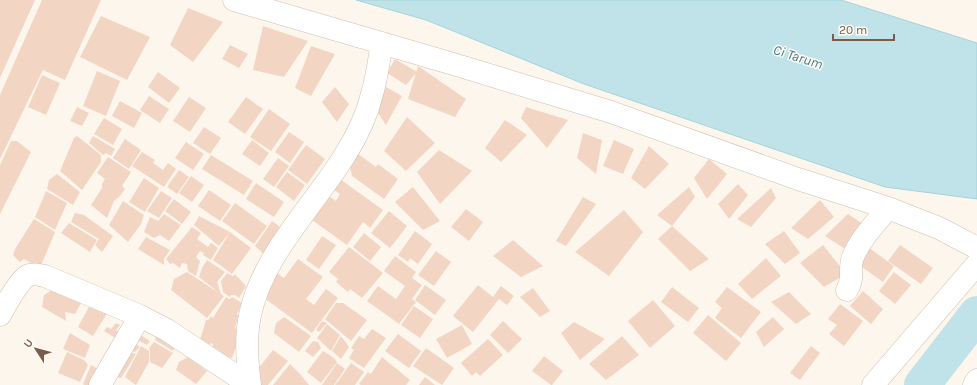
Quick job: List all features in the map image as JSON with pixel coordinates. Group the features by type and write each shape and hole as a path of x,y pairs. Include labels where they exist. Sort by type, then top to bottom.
{"street":[{"path":"234,0 450,62 611,112 798,179 888,208 940,228 977,248"},
{"path":"250,385 247,345 250,316 258,289 271,262 346,154 367,111 373,93 382,43"},
{"path":"847,290 852,279 852,258 856,250 888,208"},
{"path":"873,385 977,264"},
{"path":"0,315 22,281 27,276 45,276 140,316 167,330 250,385"},
{"path":"100,385 140,316"},
{"path":"974,385 977,380"}],"water":[{"name":"Ci Tarum","path":"356,0 841,0 977,43 977,199 885,187 584,84 426,20"}],"building":[{"path":"0,0 35,0 0,78"},
{"path":"42,0 101,0 65,80 43,70 0,159 0,95"},
{"path":"188,8 223,22 193,62 170,45"},
{"path":"101,16 150,37 127,80 80,57"},
{"path":"263,26 308,41 284,77 253,70"},
{"path":"230,45 248,54 239,68 222,59"},
{"path":"311,46 335,54 311,96 295,88"},
{"path":"395,59 417,72 406,85 387,73"},
{"path":"418,66 466,99 455,117 408,99"},
{"path":"97,71 120,81 106,116 83,106"},
{"path":"158,72 180,88 169,103 148,87"},
{"path":"42,75 60,83 46,115 28,107"},
{"path":"384,86 402,96 386,125 376,110"},
{"path":"335,87 349,104 337,122 322,102"},
{"path":"149,96 169,109 160,123 140,110"},
{"path":"189,97 206,108 190,132 173,121"},
{"path":"246,97 263,109 245,134 228,122"},
{"path":"120,101 142,113 134,128 112,116"},
{"path":"77,107 89,113 82,126 70,121"},
{"path":"526,107 568,120 547,148 521,118"},
{"path":"269,109 290,124 271,151 250,137"},
{"path":"407,117 435,143 406,171 384,151"},
{"path":"104,118 122,129 113,145 94,134"},
{"path":"505,120 527,135 501,162 485,148"},
{"path":"204,127 221,138 210,154 193,143"},
{"path":"289,132 304,142 290,163 275,152"},
{"path":"583,133 602,140 596,174 577,158"},
{"path":"77,136 101,155 101,162 82,190 60,171 74,138"},
{"path":"93,136 115,149 111,156 106,153 103,155 89,143"},
{"path":"125,139 141,150 129,169 113,158"},
{"path":"252,140 269,153 260,166 242,154"},
{"path":"614,140 634,149 623,174 603,166"},
{"path":"11,141 17,141 31,152 0,214 0,165"},
{"path":"186,142 204,154 193,170 175,158"},
{"path":"306,145 325,159 307,184 288,170"},
{"path":"649,146 669,164 645,189 631,178"},
{"path":"439,150 472,171 440,204 417,172"},
{"path":"354,151 376,167 378,164 398,179 384,199 352,176 348,159"},
{"path":"142,152 155,160 153,163 163,170 168,163 176,169 164,187 132,166"},
{"path":"211,155 253,181 244,195 202,169"},
{"path":"108,157 131,172 122,186 125,189 114,201 107,218 91,205 102,188 102,184 105,179 97,173"},
{"path":"278,158 289,166 274,187 263,179"},
{"path":"709,159 727,174 707,199 694,178"},
{"path":"179,170 189,177 177,194 167,187"},
{"path":"287,172 305,185 294,201 276,187"},
{"path":"57,174 80,192 73,205 47,189 49,180"},
{"path":"191,176 204,185 192,202 179,193"},
{"path":"337,177 383,210 370,228 363,222 347,245 312,220 329,196 336,201 340,194 330,187"},
{"path":"144,178 159,188 145,212 129,202"},
{"path":"256,183 284,202 274,217 246,199"},
{"path":"738,184 748,195 729,219 718,204"},
{"path":"413,187 440,221 423,230 395,202"},
{"path":"689,187 695,197 672,226 657,215"},
{"path":"771,188 776,198 751,227 737,219"},
{"path":"209,190 231,205 220,221 198,206"},
{"path":"46,191 67,203 55,230 35,217"},
{"path":"161,191 172,198 159,218 147,211"},
{"path":"583,197 596,204 566,246 556,241"},
{"path":"174,199 191,212 182,224 165,211"},
{"path":"820,200 834,217 808,239 791,228"},
{"path":"123,201 144,215 141,224 128,242 109,225"},
{"path":"235,203 267,226 254,244 222,221"},
{"path":"466,209 483,222 469,241 451,227"},
{"path":"624,210 643,232 609,276 575,252"},
{"path":"389,211 407,226 390,248 371,233"},
{"path":"75,213 84,215 113,236 102,252 95,245 99,239 71,222"},
{"path":"164,214 181,225 169,241 160,235 154,238 144,232 150,217 158,221"},
{"path":"848,214 863,224 845,249 825,236"},
{"path":"199,216 230,232 219,246 194,225"},
{"path":"34,219 55,232 40,268 24,259 20,262 13,255 15,249"},
{"path":"272,221 280,227 264,254 255,246"},
{"path":"69,223 97,240 90,252 61,233"},
{"path":"672,226 709,259 690,271 658,239"},
{"path":"192,227 201,233 197,239 208,247 211,243 218,248 211,260 200,251 196,257 200,261 196,276 188,271 187,264 182,263 180,268 173,263 170,264 166,259"},
{"path":"415,231 432,244 418,264 410,258 408,262 398,255"},
{"path":"784,231 800,253 785,264 765,244"},
{"path":"230,232 251,248 232,274 213,260"},
{"path":"364,233 381,247 370,261 353,247"},
{"path":"322,236 336,245 319,269 306,260"},
{"path":"146,237 170,250 164,259 164,265 138,249"},
{"path":"513,240 543,266 521,277 493,256"},
{"path":"864,244 894,266 883,282 858,264"},
{"path":"823,245 846,274 824,287 800,263"},
{"path":"900,245 933,268 921,284 888,261"},
{"path":"349,247 383,273 362,298 350,289 348,292 336,282 338,279 329,272"},
{"path":"436,251 451,262 434,286 418,275"},
{"path":"395,256 416,272 412,278 422,285 412,299 416,302 399,324 367,301 378,286 396,299 405,286 384,271"},
{"path":"766,258 781,276 752,299 738,284"},
{"path":"298,259 323,277 306,299 314,305 326,289 338,298 312,333 260,295 277,273 284,278"},
{"path":"207,260 225,272 217,282 221,294 224,296 207,318 171,290 174,279 187,272 219,293 199,277"},
{"path":"894,272 911,285 895,304 879,291"},
{"path":"227,273 233,276 235,274 246,286 239,298 235,295 231,295 230,297 223,292 221,281"},
{"path":"60,285 85,296 75,314 65,312 66,321 42,307 44,295"},
{"path":"425,285 446,300 435,315 415,300"},
{"path":"478,285 493,297 501,286 514,296 507,305 499,299 473,332 453,316"},
{"path":"672,287 699,308 688,322 661,302"},
{"path":"727,287 761,312 741,338 715,318 722,308 715,302"},
{"path":"533,288 550,311 540,317 520,297"},
{"path":"863,291 883,309 871,324 850,306"},
{"path":"789,292 811,314 796,324 771,302"},
{"path":"226,297 230,299 232,297 242,303 237,314 238,316 235,328 240,335 232,358 212,351 213,344 211,343 203,352 200,340 206,320 208,320 211,316 213,318"},
{"path":"653,300 675,326 650,348 628,321"},
{"path":"336,303 343,303 367,320 351,341 325,319"},
{"path":"94,304 108,312 93,336 78,327 89,307"},
{"path":"840,304 863,321 844,346 829,334 837,325 828,319"},
{"path":"414,306 433,319 420,338 401,325"},
{"path":"708,315 741,343 726,361 693,333"},
{"path":"284,317 311,336 299,352 274,333 276,323"},
{"path":"773,317 784,329 764,347 756,332"},
{"path":"322,321 327,323 319,332 316,330"},
{"path":"503,321 522,339 508,353 490,335"},
{"path":"574,322 605,339 580,360 561,333"},
{"path":"116,323 120,325 116,330 120,333 117,339 104,331 107,327 111,329"},
{"path":"327,324 340,335 331,351 317,338"},
{"path":"462,325 472,344 447,358 436,339"},
{"path":"372,329 386,338 364,368 349,358 354,350 351,348 359,336 364,339"},
{"path":"133,330 150,341 147,345 139,341 138,342 130,336"},
{"path":"70,333 90,345 85,358 63,349"},
{"path":"398,334 421,351 409,368 385,351"},
{"path":"156,335 179,341 173,351 155,340"},
{"path":"341,336 349,347 341,359 332,351"},
{"path":"622,336 639,355 606,380 589,364"},
{"path":"128,338 140,347 135,352 123,346"},
{"path":"488,339 503,355 480,376 476,372 472,376 461,363"},
{"path":"313,341 318,342 321,348 313,357 305,351"},
{"path":"154,342 173,353 162,368 150,362 149,348"},
{"path":"141,346 149,351 149,362 136,385 125,377"},
{"path":"811,346 820,353 800,380 790,373"},
{"path":"426,348 454,368 442,385 413,366"},
{"path":"122,349 136,354 121,378 107,375"},
{"path":"273,350 288,361 268,385 257,385 254,374"},
{"path":"323,351 334,358 337,362 321,383 307,372"},
{"path":"67,352 84,360 88,365 80,382 58,373"},
{"path":"544,356 563,371 552,385 532,371"},
{"path":"188,357 207,371 196,384 176,370 179,362"},
{"path":"382,357 410,380 406,385 359,384 368,372 371,374"},
{"path":"337,363 345,369 334,385 322,385"},
{"path":"351,363 364,372 355,385 335,385"},
{"path":"290,364 301,375 309,385 273,385"},
{"path":"91,365 100,370 92,385 84,385 83,384"},
{"path":"425,377 435,385 419,385"}],"waterway":[{"path":"922,385 977,314"}]}
